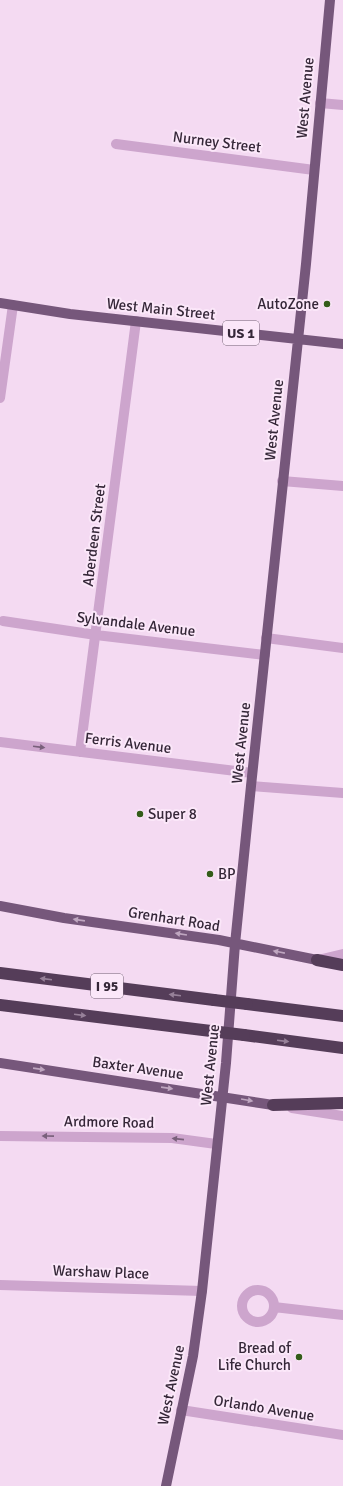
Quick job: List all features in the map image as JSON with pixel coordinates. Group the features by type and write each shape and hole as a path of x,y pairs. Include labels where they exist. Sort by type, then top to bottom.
{"highway":[{"path":"317,960 343,965"},
{"name":"I 95","path":"0,973 343,1016"},
{"name":"I 95","path":"0,1005 343,1048"},
{"path":"273,1105 343,1103"}],"main road":[{"name":"West Avenue","path":"166,1486 195,1344 202,1291 252,773 298,339 330,0"},
{"name":"West Main Street","path":"0,303 70,314 343,344"},
{"name":"Grenhart Road","path":"0,906 235,944 317,960"},
{"name":"Baxter Avenue","path":"0,1063 273,1105"}],"street":[{"path":"320,103 343,105"},
{"name":"Nurney Street","path":"116,144 314,170"},
{"path":"0,398 12,305"},
{"name":"Aberdeen Street","path":"80,752 136,321"},
{"path":"282,481 343,486"},
{"name":"Sylvandale Avenue","path":"3,621 96,635 265,655"},
{"path":"266,638 343,648"},
{"name":"Ferris Avenue","path":"0,742 252,773"},
{"path":"251,786 343,792"},
{"name":"Grenhart Road","path":"317,960 343,954"},
{"name":"Baxter Avenue","path":"273,1105 343,1116"},
{"name":"Ardmore Road","path":"0,1136 172,1138 216,1144"},
{"name":"Warshaw Place","path":"0,1285 202,1291"},
{"path":"274,1307 343,1315"},
{"name":"Orlando Avenue","path":"181,1410 343,1435"}],"place":[{"name":"AutoZone","path":"327,304"},
{"name":"Super 8","path":"140,814"},
{"name":"BP","path":"210,874"},
{"name":"Bread of Life Church","path":"299,1357"}]}
